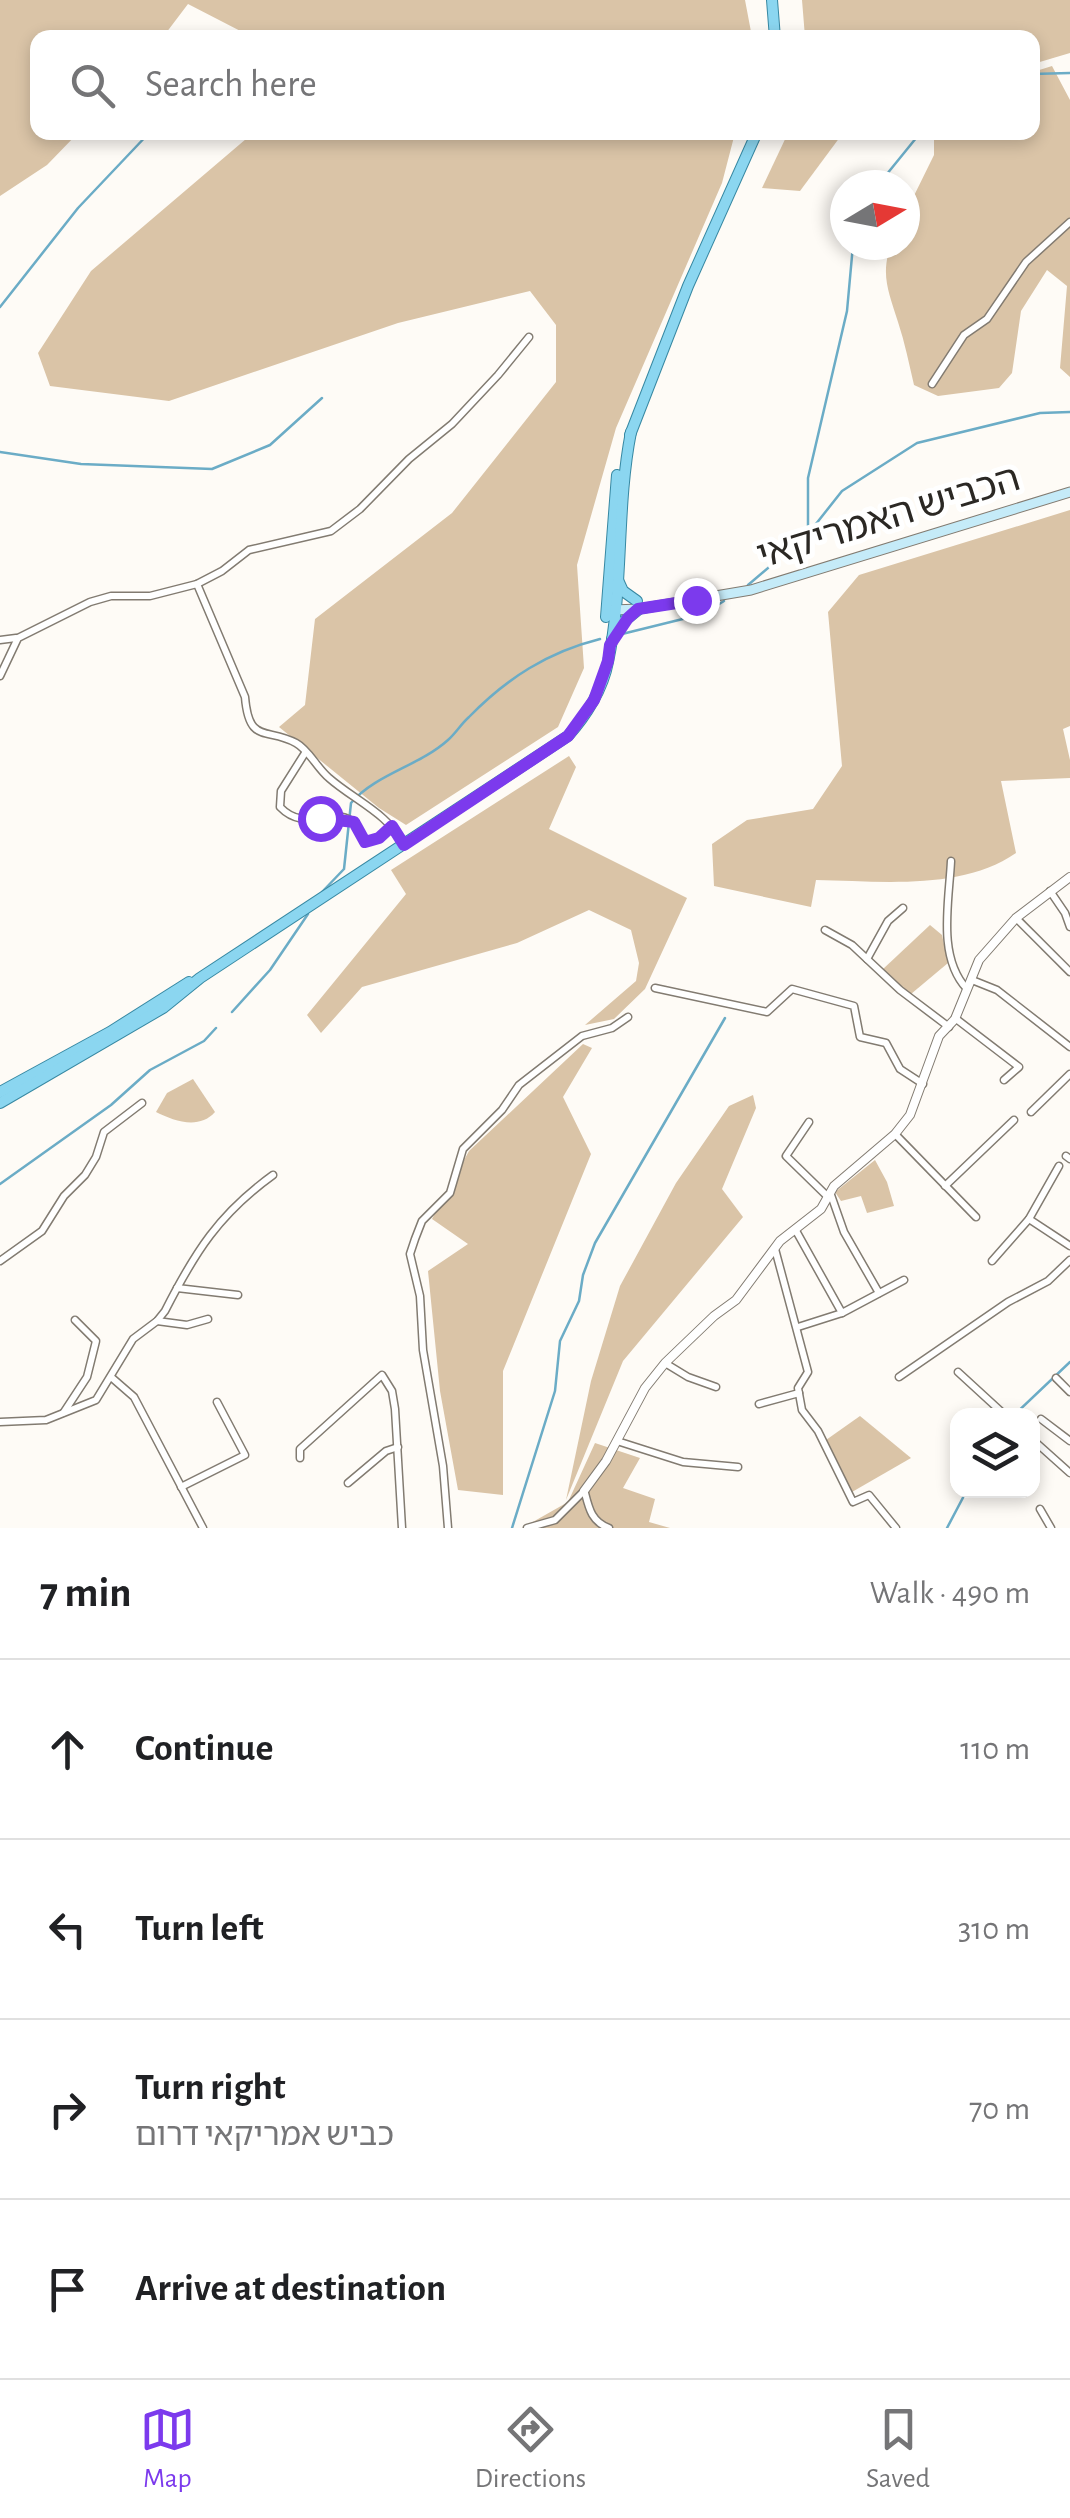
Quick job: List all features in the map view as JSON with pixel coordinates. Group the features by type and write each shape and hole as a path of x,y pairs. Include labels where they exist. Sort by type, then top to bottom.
{"main road":[{"path":"772,0 774,30"},
{"path":"0,1103 404,845 568,736 580,723 608,661 615,487 621,456 688,286 753,140"},
{"path":"598,688 616,576 623,476 631,432"},
{"name":"הכביש האמריקאי","path":"611,606 722,596 765,586 1070,492"},
{"path":"610,645 618,628 638,605 623,591 616,576"},
{"path":"0,1092 48,1072"}],"street":[{"path":"932,384 964,335 986,318 1026,262 1070,222"},
{"path":"0,640 18,638 90,602 111,596 150,596 197,584 249,550 331,532 452,424 529,336"},
{"path":"197,584 254,727 266,736 297,744 330,780 392,826 404,845"},
{"path":"0,676 18,638"},
{"path":"306,752 281,792 280,807 284,813 310,821 349,820 365,842 379,838 392,826"},
{"path":"952,861 947,935 955,970 968,990"},
{"path":"527,1528 555,1520 584,1492 645,1388 665,1363 736,1300 775,1247 821,1209 834,1186 848,1172 895,1134 910,1115 939,1036 950,1028 979,960 1016,918 1070,877"},
{"path":"1049,890 1066,913 1070,927"},
{"path":"867,958 888,921 902,908"},
{"path":"1016,918 1070,972"},
{"path":"825,930 852,944 900,990 950,1028"},
{"path":"972,980 997,990 1070,1047"},
{"path":"655,988 768,1012 792,989 854,1006 860,1036 886,1043 900,1069 923,1084"},
{"path":"448,1528 443,1466 423,1350 420,1296 410,1254 415,1239 422,1221 450,1194 463,1149 502,1110 519,1085 582,1036 612,1028 628,1017"},
{"path":"955,1018 1019,1066 1004,1080"},
{"path":"1032,1112 1070,1074"},
{"path":"0,1261 42,1231 64,1196 91,1166 104,1132 142,1104"},
{"path":"946,1186 1014,1120"},
{"path":"809,1122 786,1156 830,1196 844,1232 880,1293"},
{"path":"895,1134 976,1217"},
{"path":"992,1262 1030,1219 1058,1166"},
{"path":"0,1422 46,1420 96,1400 133,1339 157,1322 210,1231 246,1194 273,1175"},
{"path":"1030,1219 1070,1246"},
{"path":"794,1228 842,1313"},
{"path":"775,1247 808,1372 798,1388 802,1410 818,1431 853,1502 869,1496 896,1528"},
{"path":"899,1377 1008,1302 1048,1281 1070,1260"},
{"path":"798,1326 842,1313 904,1280"},
{"path":"177,1288 238,1295"},
{"path":"157,1322 188,1326 208,1319"},
{"path":"64,1413 86,1376 96,1342 75,1320"},
{"path":"665,1363 716,1387"},
{"path":"958,1372 997,1408"},
{"path":"300,1458 300,1449 382,1374 392,1390 402,1528"},
{"path":"111,1376 134,1397 203,1528"},
{"path":"1056,1378 1070,1392"},
{"path":"759,1404 799,1393"},
{"path":"181,1487 245,1455 218,1402"},
{"path":"1041,1419 1070,1441"},
{"path":"616,1441 683,1462 738,1467"},
{"path":"1040,1446 1070,1473"},
{"path":"348,1484 386,1451 398,1447"},
{"path":"584,1492 598,1524 609,1528"},
{"path":"1040,1509 1051,1528"}],"shaded area":[{"path":"0,0 745,0 751,30 238,30 188,4 168,30 30,30 30,140 71,140 47,165 0,196"},
{"path":"802,0 1070,0 1070,53 1040,62 1040,30 804,30"},
{"path":"1052,66 1070,100 1070,377 1060,368 1067,286 1047,270 1021,311 1012,373 999,388 938,396 914,385 886,275 888,260 920,260 920,183 934,155 934,140 1040,140 1040,70"},
{"path":"245,140 733,140 722,183 616,428 577,565 584,668 558,727 406,825 379,808 279,727 305,705 315,619 452,513 556,382 556,325 530,291 398,323 169,401 50,386 38,353 91,271"},
{"path":"785,140 838,140 800,191 762,188"},
{"path":"1070,510 1070,726 1063,729 1070,778 1001,781 1016,853 994,865 945,879 816,880 811,907 714,886 712,844 747,820 813,809 842,766 828,612 859,575"},
{"path":"569,756 576,767 549,829 687,898 645,989 614,1019 585,1025 636,981 639,963 631,930 589,910 517,943 362,987 321,1033 307,1015 406,894 391,870"},
{"path":"930,925 942,935 948,963 911,994 882,970"},
{"path":"583,1044 592,1048 563,1097 591,1154 503,1371 503,1495 458,1490 440,1391 428,1271 468,1244 432,1219 469,1151"},
{"path":"193,1079 215,1112 209,1118 178,1121 156,1112 167,1093"},
{"path":"753,1095 756,1108 722,1189 743,1217 623,1361 566,1500 591,1381 620,1286 676,1183 729,1106"},
{"path":"875,1160 894,1206 867,1213 861,1196 841,1201 835,1192"},
{"path":"860,1416 911,1458 852,1492 826,1440"},
{"path":"595,1443 640,1458 623,1488 655,1499 649,1522 670,1528 531,1528 531,1523 568,1502"}],"waterway":[{"path":"1040,74 1070,73"},
{"path":"0,307 78,208 142,140"},
{"path":"890,170 915,140"},
{"path":"808,534 808,478 847,311 852,260"},
{"path":"0,452 81,464 212,469 270,445 322,398"},
{"path":"748,585 808,534 842,491 917,443 1040,413 1070,412"},
{"path":"622,634 703,614 724,601"},
{"path":"322,892 344,869 351,803 361,793 437,749 483,703 529,668 600,639"},
{"path":"232,1012 270,970 308,914"},
{"path":"512,1528 555,1391 560,1341 579,1301 583,1275 595,1243 725,1018"},
{"path":"0,1184 111,1105 150,1070 204,1041 216,1028"},
{"path":"1021,1408 1070,1362"},
{"path":"947,1528 963,1498"}],"route":[{"path":"320,818 354,822 365,842 379,838 392,826 404,845 568,736 594,700 618,628 638,609 696,600"}]}
